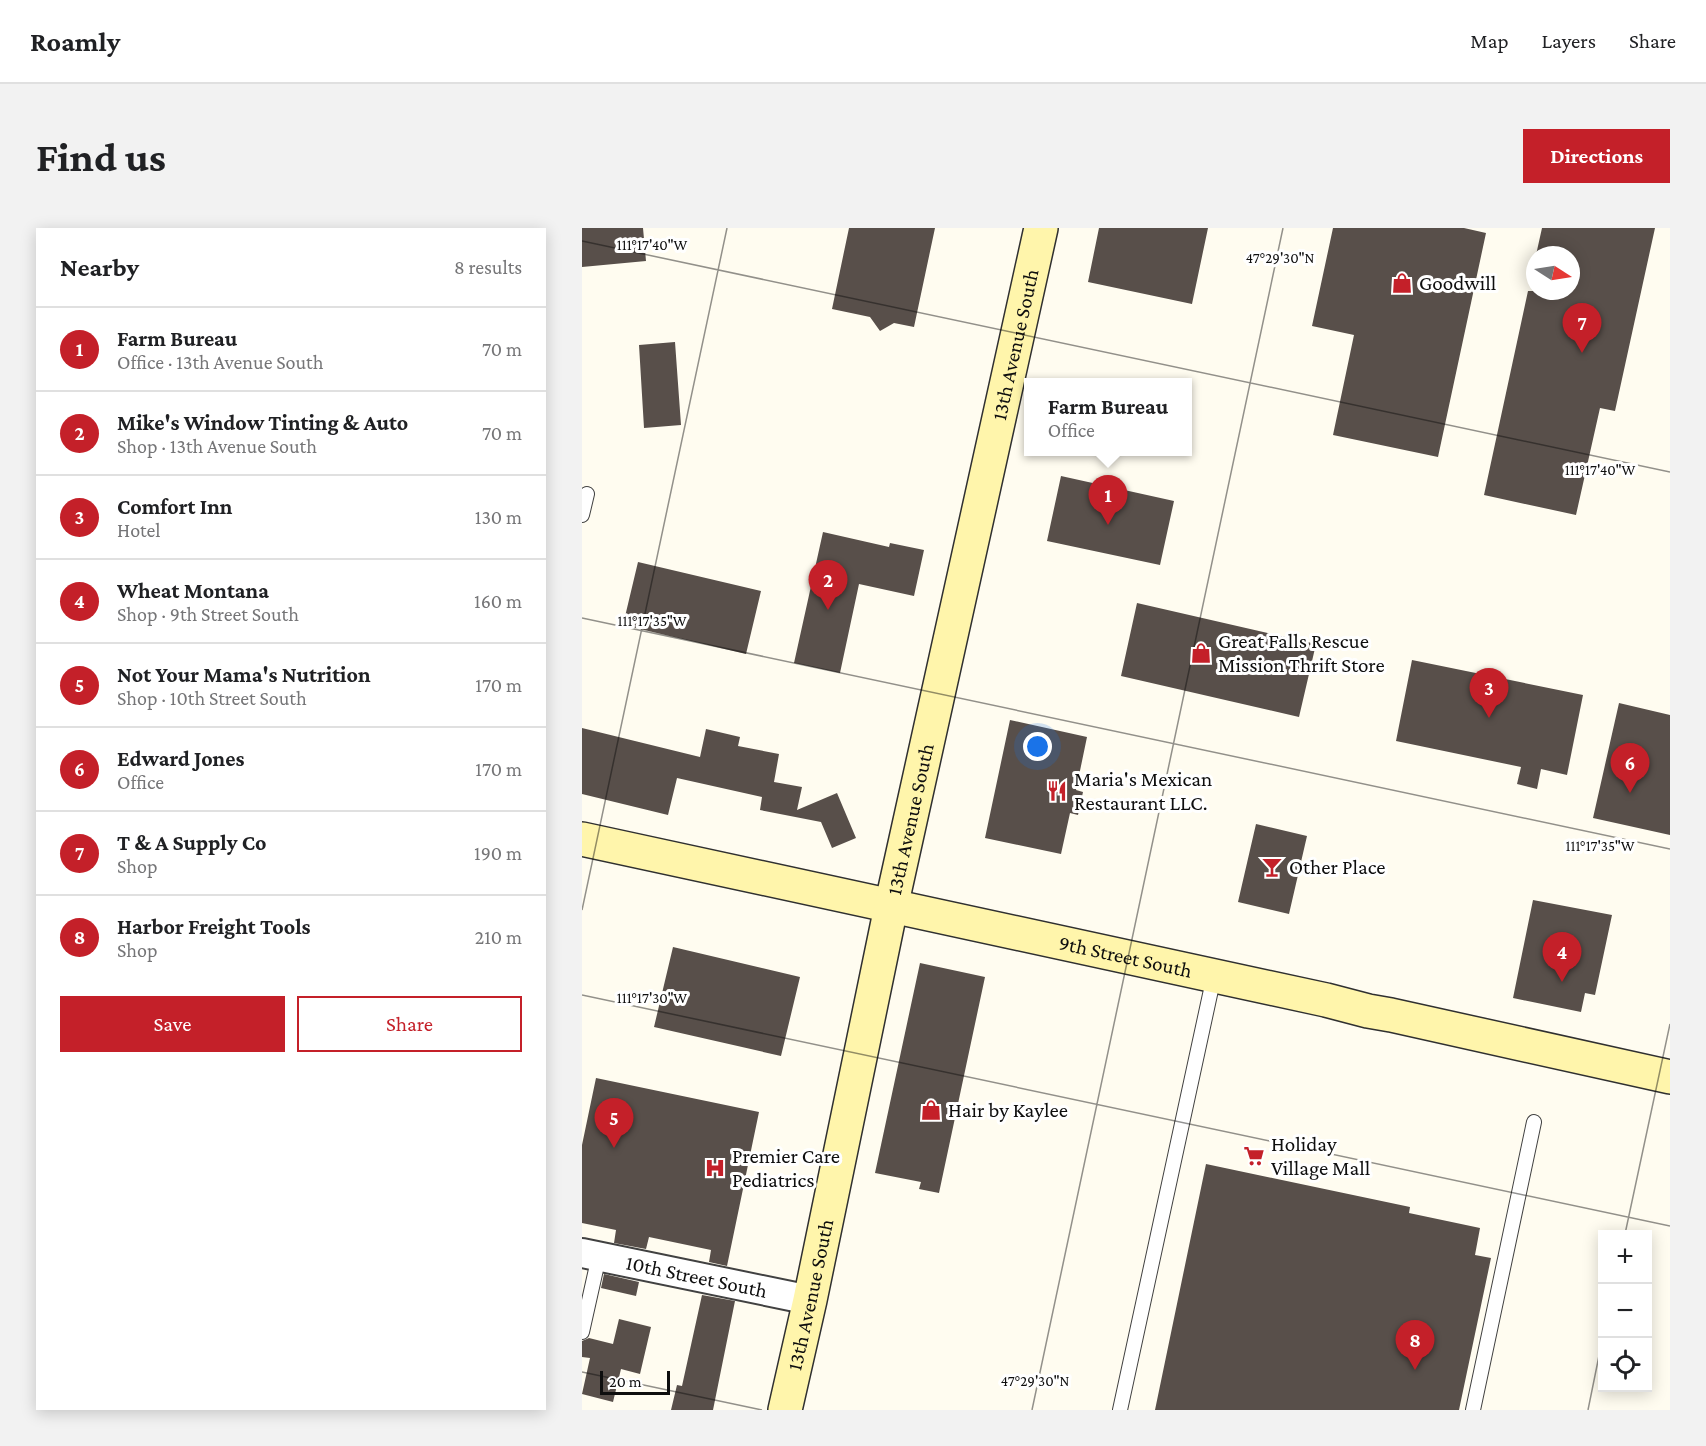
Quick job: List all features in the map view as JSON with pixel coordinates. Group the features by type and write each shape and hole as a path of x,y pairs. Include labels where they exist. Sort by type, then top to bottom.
{"street":[{"name":"13th Avenue South","path":"785,1410 891,907 1041,228"},
{"name":"9th Street South","path":"582,839 1368,1011 1391,1014 1670,1077"},
{"name":"10th Street South","path":"590,1255 810,1300"}],"lane":[{"path":"582,515 587,494"},
{"path":"1120,1410 1214,976"},
{"path":"1473,1410 1534,1122"},
{"path":"582,1332 590,1255"}],"building":[{"path":"582,228 643,228 646,261 582,267"},
{"path":"849,228 935,228 914,327 894,323 880,331 870,317 832,309"},
{"path":"1099,228 1208,228 1192,304 1088,282"},
{"path":"1333,228 1464,228 1486,233 1438,457 1333,435 1354,335 1312,326"},
{"path":"1542,228 1655,228 1615,411 1600,408 1576,515 1484,495 1526,300 1580,300 1580,246 1538,246"},
{"path":"675,342 681,425 644,428 639,345"},
{"path":"1061,476 1174,501 1160,565 1047,541"},
{"path":"823,532 889,547 890,543 924,550 914,596 859,584 840,673 794,663"},
{"path":"638,562 761,591 746,654 623,625"},
{"path":"1137,603 1316,644 1299,717 1121,676"},
{"path":"1412,660 1583,695 1567,775 1541,769 1537,789 1517,784 1521,767 1396,741"},
{"path":"1619,703 1670,715 1670,835 1593,818"},
{"path":"1010,720 1087,737 1076,790 1083,792 1078,815 1070,813 1061,854 985,838"},
{"path":"582,728 700,757 706,729 740,737 738,746 779,754 774,782 802,787 797,810 837,793 856,838 832,848 821,822 760,810 762,797 677,778 668,815 582,794"},
{"path":"1256,824 1307,836 1289,914 1238,902"},
{"path":"1533,900 1612,915 1595,995 1585,993 1581,1012 1513,998"},
{"path":"673,947 800,977 781,1056 654,1027"},
{"path":"920,963 985,977 939,1193 919,1189 921,1182 875,1173"},
{"path":"596,1078 759,1112 727,1266 709,1262 711,1250 649,1237 646,1249 614,1243 616,1230 582,1223 582,1145"},
{"path":"1206,1164 1410,1207 1409,1213 1480,1228 1475,1255 1491,1258 1459,1410 1155,1410"},
{"path":"604,1274 639,1282 636,1296 601,1288"},
{"path":"702,1295 735,1301 713,1410 671,1410 677,1385 682,1386"},
{"path":"619,1319 651,1327 640,1374 621,1369 613,1402 582,1394 590,1358 582,1357 582,1341 589,1338 613,1344"}],"place":[{"name":"Goodwill","path":"1402,283"},
{"name":"T & A Supply Co","path":"1582,353"},
{"name":"Farm Bureau","path":"1108,525"},
{"name":"Mike's Window Tinting & Auto","path":"828,610"},
{"name":"Great Falls Rescue Mission Thrift Store","path":"1201,653"},
{"name":"Comfort Inn","path":"1489,718"},
{"name":"Maria's Mexican Restaurant LLC.","path":"1057,791"},
{"name":"Edward Jones","path":"1630,793"},
{"name":"Other Place","path":"1272,867"},
{"name":"Wheat Montana","path":"1562,982"},
{"name":"Hair by Kaylee","path":"931,1110"},
{"name":"Not Your Mama's Nutrition","path":"614,1148"},
{"name":"Holiday Village Mall","path":"1254,1156"},
{"name":"Premier Care Pediatrics","path":"715,1168"},
{"name":"Harbor Freight Tools","path":"1415,1370"}]}
